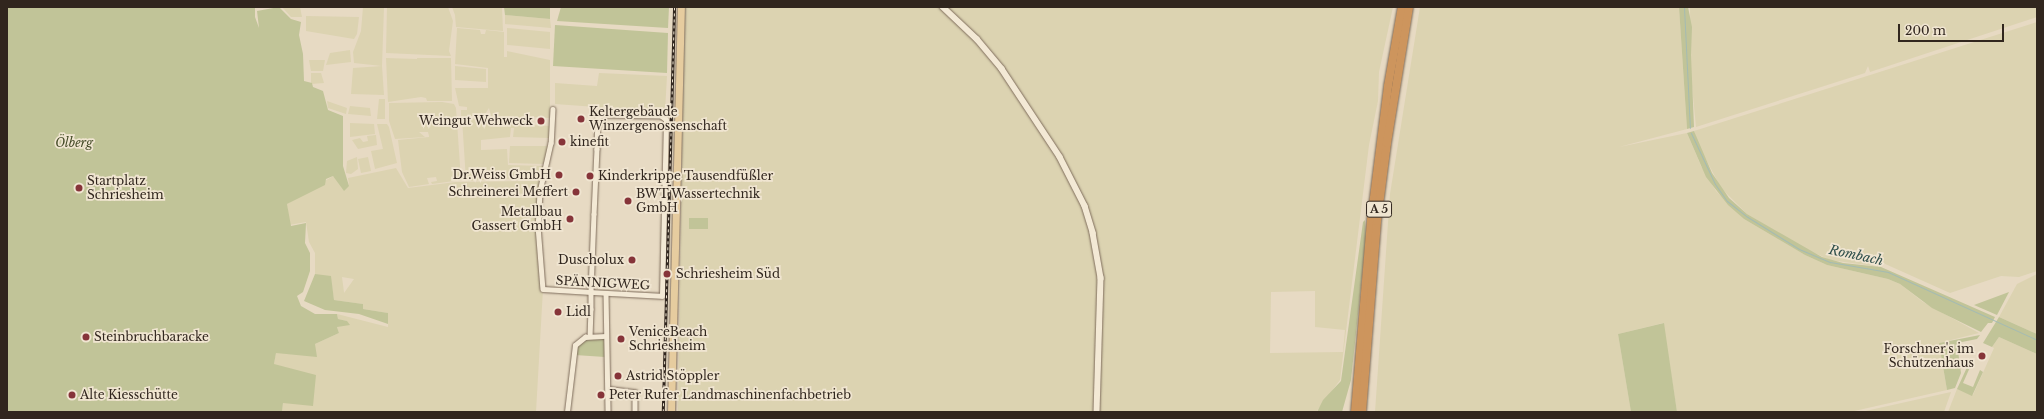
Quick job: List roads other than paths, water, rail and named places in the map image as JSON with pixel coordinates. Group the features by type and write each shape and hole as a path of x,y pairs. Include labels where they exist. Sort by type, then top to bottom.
{"highway":[{"name":"A 5","path":"1355,412 1371,221 1388,86 1402,7"},
{"name":"A 5","path":"1362,412 1378,214 1387,143 1410,7"}],"main road":[{"path":"671,412 681,7"}],"street":[{"path":"943,7 977,39 1002,70 1063,163 1085,206 1093,234 1101,278 1097,412"},
{"name":"SPÄNNIGWEG","path":"553,109 551,143 542,185 538,226 543,289 606,293 662,296 666,120 661,116 600,116 591,292"},
{"path":"590,336 591,292"},
{"path":"606,293 606,336 609,389 608,412"},
{"path":"567,412 573,350 578,341 590,336 606,336"},
{"path":"609,389 635,392 635,412"}],"waterway":[{"name":"Rombach","path":"1684,7 1690,128"},
{"name":"Rombach","path":"1691,133 1715,184 1727,201 1746,216 1799,249 1830,262 1888,272 2037,340"}],"railway":[{"path":"663,412 674,7"}],"place":[{"name":"Keltergebäude Winzergenossenschaft","path":"581,119"},
{"name":"Weingut Wehweck","path":"541,121"},
{"name":"kinefit","path":"562,142"},
{"name":"Dr.Weiss GmbH","path":"559,175"},
{"name":"Kinderkrippe Tausendfüßler","path":"590,176"},
{"name":"Startplatz Schriesheim","path":"79,188"},
{"name":"Schreinerei Meffert","path":"576,192"},
{"name":"BWT Wassertechnik GmbH","path":"628,201"},
{"name":"Metallbau Gassert GmbH","path":"570,219"},
{"name":"Duscholux","path":"632,260"},
{"name":"Schriesheim Süd","path":"667,274"},
{"name":"Lidl","path":"558,312"},
{"name":"Steinbruchbaracke","path":"86,337"},
{"name":"VeniceBeach Schriesheim","path":"621,339"},
{"name":"Forschner's im Schützenhaus","path":"1982,356"},
{"name":"Astrid Stöppler","path":"618,376"},
{"name":"Alte Kiesschütte","path":"72,395"},
{"name":"Peter Rufer Landmaschinenfachbetrieb","path":"601,395"}],"park label":[{"name":"Ölberg","path":"74,143"}]}
